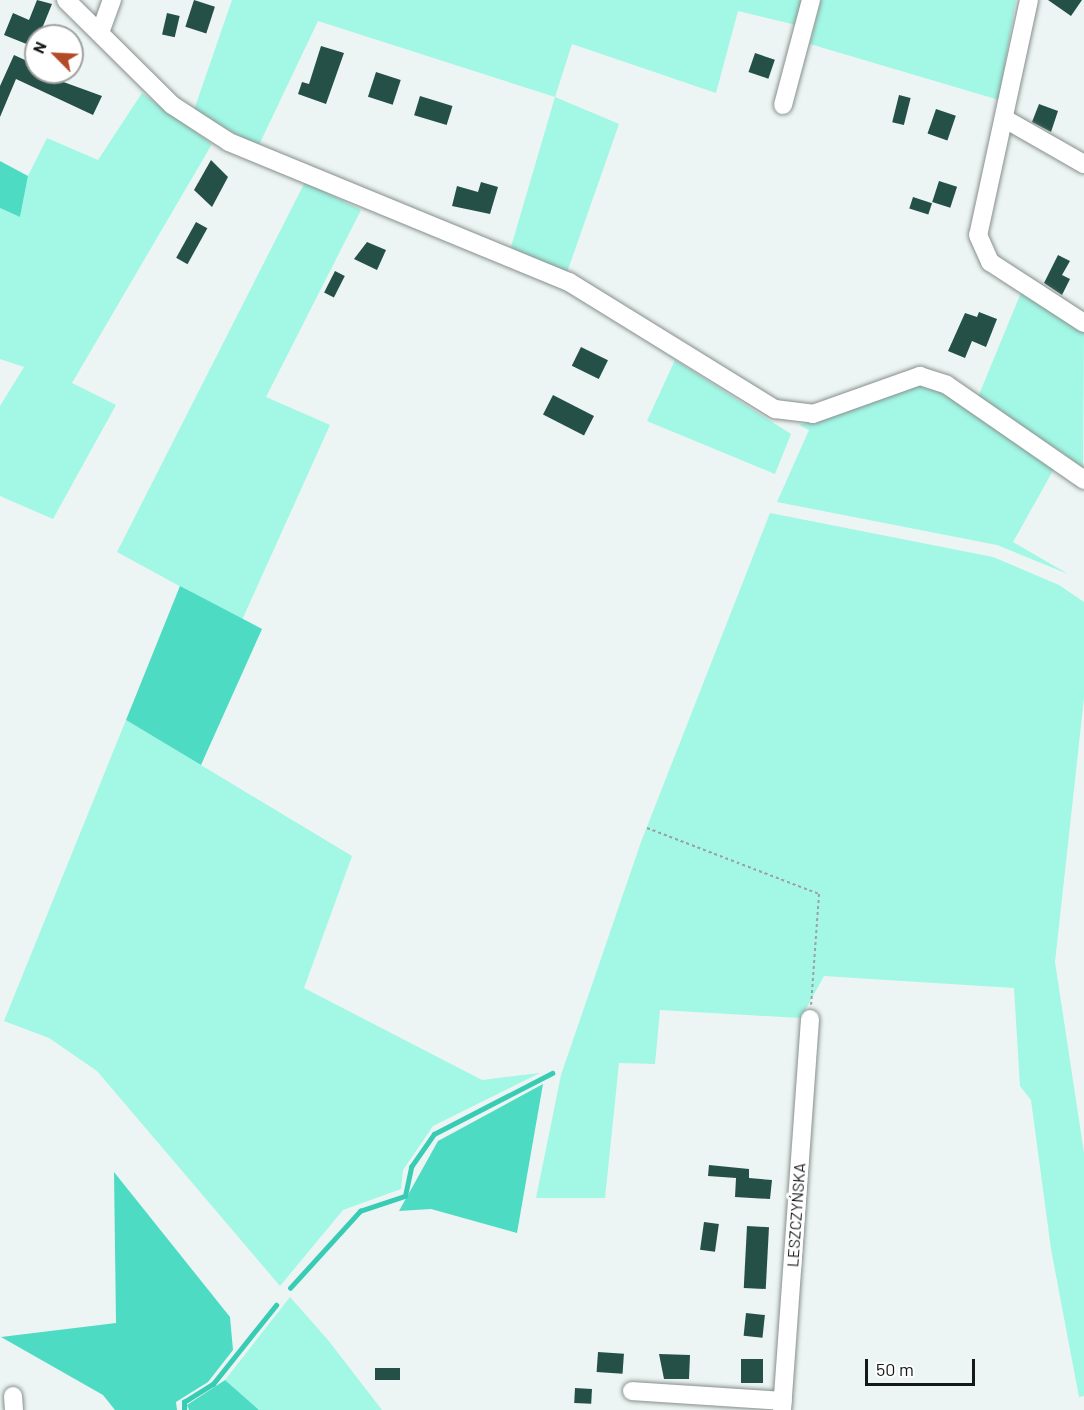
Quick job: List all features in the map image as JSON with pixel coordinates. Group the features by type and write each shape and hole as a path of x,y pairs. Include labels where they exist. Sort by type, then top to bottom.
{"street":[{"path":"66,0 101,30 172,105 230,142 568,282 776,409 813,414 920,376 946,385 1084,480"},
{"path":"101,30 112,0"},
{"path":"783,105 811,0"},
{"path":"1029,0 1005,119 980,224 983,252 1084,324"},
{"path":"1005,119 1084,164"},
{"name":"LESZCZYŃSKA","path":"782,1406 810,1019"},
{"path":"632,1391 782,1406"}],"path":[{"path":"647,828 819,894 810,1019"}],"green space":[{"path":"232,0 807,0 800,26 738,11 716,93 572,44 555,97 318,21 258,147 194,110"},
{"path":"821,0 1016,0 999,100 810,44"},
{"path":"142,93 212,144 72,383 116,405 53,519 0,496 0,406 24,367 0,359 0,208 20,217 28,176 47,138 98,160"},
{"path":"555,97 619,124 564,281 511,247"},
{"path":"0,161 28,176 20,217 0,208"},
{"path":"305,182 361,210 266,397 330,425 242,620 117,552"},
{"path":"1023,288 1084,329 1083,468 978,397"},
{"path":"675,360 791,434 775,474 647,421"},
{"path":"904,384 933,386 1055,467 1013,542 1068,574 997,545 777,502 809,430 799,425 846,412"},
{"path":"770,513 993,557 1059,585 1084,602 1084,698 1055,962 1084,1153 1084,1396 1079,1397 1051,1249 1031,1100 1020,1086 1014,988 824,976 801,1018 660,1010 655,1064 619,1063 605,1198 536,1198 561,1075 641,842"},
{"path":"180,586 262,629 201,765 126,720"},
{"path":"126,720 352,856 304,988 482,1080 540,1073 433,1126 403,1170 401,1189 343,1210 280,1286 97,1071 49,1038 4,1021"},
{"path":"543,1084 517,1233 431,1209 399,1211 438,1141"},
{"path":"114,1172 230,1317 233,1350 208,1382 176,1402 177,1410 115,1410 103,1395 1,1337 116,1323"},
{"path":"290,1297 328,1340 382,1410 259,1410 225,1380"},
{"path":"225,1380 259,1410 189,1410 187,1405"}],"building":[{"path":"37,0 52,4 44,24 24,24 24,43 4,35 13,13 29,20"},
{"path":"194,0 215,7 206,33 185,27"},
{"path":"1048,0 1082,0 1071,16"},
{"path":"167,13 180,16 175,37 162,34"},
{"path":"321,46 344,53 326,104 298,94 302,82 309,84"},
{"path":"755,53 775,60 768,79 748,72"},
{"path":"14,55 24,60 24,83 16,79 0,117 0,86"},
{"path":"376,72 401,80 393,105 368,97"},
{"path":"27,84 69,84 102,96 93,115"},
{"path":"899,95 911,98 904,125 892,122"},
{"path":"420,96 453,106 447,125 414,115"},
{"path":"1039,104 1058,111 1051,132 1032,122"},
{"path":"936,109 956,116 947,140 928,134"},
{"path":"211,160 228,177 212,207 194,190"},
{"path":"939,181 957,187 950,208 932,202"},
{"path":"481,182 498,187 490,214 452,206 457,186 478,192"},
{"path":"913,197 932,203 928,215 909,208"},
{"path":"196,222 207,228 187,264 176,258"},
{"path":"367,242 386,250 377,270 354,259"},
{"path":"1058,255 1070,261 1062,275 1070,279 1062,295 1044,283"},
{"path":"335,271 345,276 334,297 324,292"},
{"path":"979,312 997,319 986,347 972,341 965,358 948,351 965,313 977,317"},
{"path":"581,347 608,360 599,379 572,366"},
{"path":"553,395 594,416 584,435 543,415"},
{"path":"709,1165 749,1169 749,1178 772,1180 770,1199 735,1197 736,1178 708,1176"},
{"path":"704,1222 719,1224 715,1252 700,1250"},
{"path":"747,1226 769,1227 766,1289 744,1288"},
{"path":"746,1313 765,1315 762,1338 744,1336"},
{"path":"598,1352 624,1354 623,1374 597,1372"},
{"path":"659,1354 690,1355 689,1379 664,1379"},
{"path":"741,1359 763,1359 763,1383 741,1383"},
{"path":"375,1368 400,1368 400,1380 375,1380"},
{"path":"575,1388 592,1389 591,1404 574,1403"}],"waterway":[{"path":"290,1288 360,1211 405,1196 411,1167 434,1134 552,1073"},
{"path":"184,1410 184,1402 213,1384 276,1305"}]}
